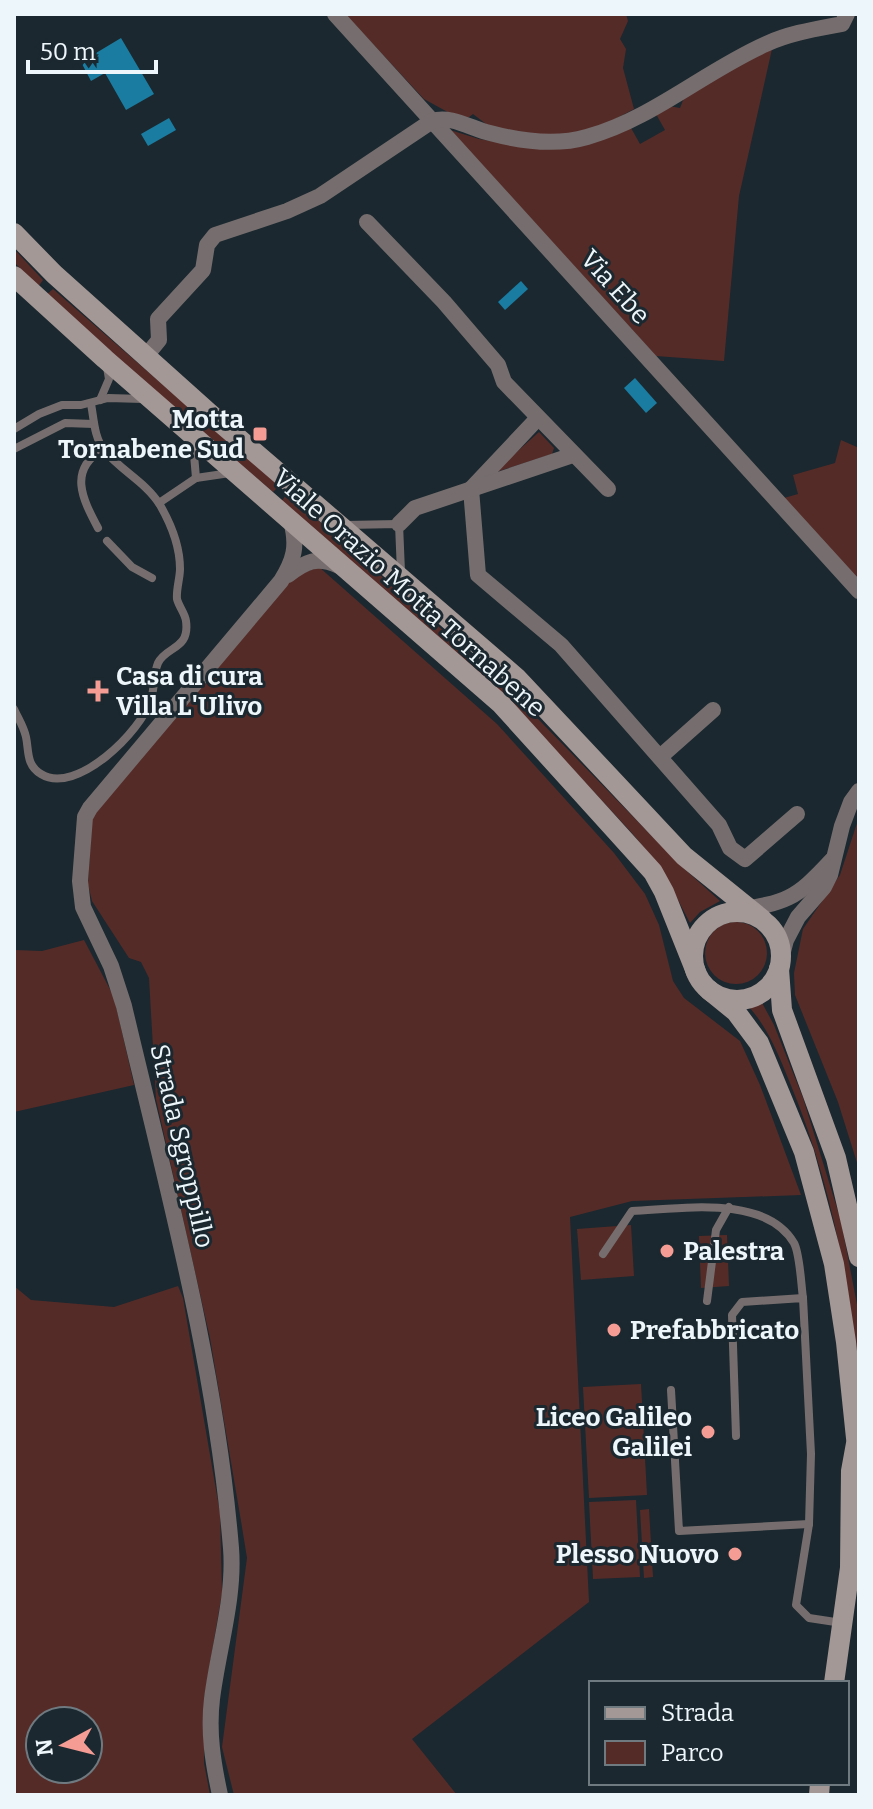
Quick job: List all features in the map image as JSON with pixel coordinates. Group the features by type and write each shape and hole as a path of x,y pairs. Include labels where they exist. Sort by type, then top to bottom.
{"main road":[{"name":"Viale Orazio Motta Tornabene","path":"14,233 54,274 146,356 517,678 684,856 749,913"},
{"name":"Viale Orazio Motta Tornabene","path":"14,276 501,704 653,872 696,972"},
{"path":"834,1681 850,1568 851,1471 857,1442 834,1264 804,1152 759,1043 736,1012 709,990 696,972 693,949 696,938 711,920 749,913 778,938 782,1010 821,1112 846,1194 859,1257"},
{"path":"709,990 719,996 744,1000 766,989 780,964"},
{"path":"850,1568 859,1537"}],"street":[{"name":"Via Ebe","path":"335,14 859,591"},
{"path":"146,356 159,340 158,319 203,270 207,245 215,235 287,211 320,196 432,121 443,118 529,141 586,137 675,96 764,44 845,19"},
{"path":"367,222 444,302 498,365 504,382 537,419 608,489"},
{"path":"537,419 471,489 478,575 561,645 719,825 730,848 745,859 797,814"},
{"path":"399,524 415,508 573,455"},
{"path":"281,581 295,553 296,538 291,521"},
{"path":"281,581 317,559 347,569"},
{"name":"Strada Sgroppillo","path":"220,1795 213,1762 211,1726 230,1583 232,1557 228,1514 206,1371 179,1236 124,1006 111,966 83,907 80,881 85,817 90,808 281,581"},
{"path":"660,757 713,710"},
{"path":"780,964 786,940 798,917 824,887 830,875 842,826 859,791"},
{"path":"749,913 789,900 804,890 833,859"}],"lane":[{"path":"14,709 26,736 32,768 43,776 59,779 93,767 143,718 152,698 155,671 160,659 179,647 185,636 186,622 177,598 180,568 178,546 159,503 103,449 94,424 95,402 109,379 105,359"},
{"path":"14,429 62,405 130,397 152,400"},
{"path":"14,449 65,423 94,424"},
{"path":"191,434 197,463 196,478"},
{"path":"98,528 91,515 81,477 83,465 103,449"},
{"path":"159,503 196,478 235,473"},
{"path":"340,525 399,524 401,578"},
{"path":"107,541 132,567 152,578"},
{"path":"846,1194 859,1218"},
{"path":"707,1301 716,1230 729,1207"},
{"path":"603,1254 632,1211 729,1207 775,1222 795,1244 803,1298 811,1454 809,1524 796,1605 809,1618 842,1623"},
{"path":"736,1436 732,1315 742,1302 803,1298"},
{"path":"671,1390 679,1531 809,1524"}],"green space":[{"path":"345,14 626,14 628,21 620,39 626,49 623,68 634,109 598,128 568,134 542,135 490,127 473,114 464,121 424,99"},
{"path":"772,49 739,196 724,361 656,356 450,130 513,145 631,128 640,144 665,130 656,114 669,106 680,108 684,98"},
{"path":"14,249 43,280 38,287 14,262"},
{"path":"53,289 279,486 273,492 45,296"},
{"path":"539,432 554,448 552,454 493,473"},
{"path":"841,440 859,448 859,582 784,498 798,494 793,475 835,463"},
{"path":"287,493 506,686 680,865 720,901 700,912 690,923 662,869 508,699 282,501"},
{"path":"319,567 497,724 614,853 645,894 659,925 673,981 684,998 740,1041 801,1195 632,1201 570,1217 589,1602 412,1739 457,1795 234,1795 222,1747 247,1558 210,1338 156,1099 149,978 141,962 129,958 92,901 88,884 95,810 286,585 298,575"},
{"path":"859,817 859,1169 838,1102 795,995 794,973 803,929 840,875"},
{"path":"736,922 748,924 758,931 765,941 765,965 758,975 748,982 736,984 724,982 714,975 707,965 705,953 707,941 714,931 724,924"},
{"path":"84,940 114,997 134,1085 14,1112 14,950 42,951"},
{"path":"761,1001 803,1098 841,1221 859,1315 859,1374 843,1263 826,1190 804,1118 782,1063 768,1034 750,1008"},
{"path":"631,1225 634,1276 581,1280 577,1229"},
{"path":"727,1235 729,1286 701,1288 699,1236"},
{"path":"14,1286 31,1300 114,1307 178,1286 183,1298 220,1513 222,1593 204,1699 204,1763 210,1795 14,1795"},
{"path":"641,1384 647,1495 589,1498 583,1387"},
{"path":"636,1500 640,1577 593,1579 589,1502"},
{"path":"649,1509 653,1577 644,1578 640,1510"}],"water":[{"path":"121,38 154,94 126,110 105,73 91,81 81,62"},
{"path":"169,118 176,130 148,146 141,134"},
{"path":"521,281 528,289 505,310 498,302"},
{"path":"635,378 657,403 646,413 624,388"}],"place":[{"name":"Motta Tornabene Sud","path":"260,434"},
{"name":"Casa di cura Villa L'Ulivo","path":"98,691"},
{"name":"Palestra","path":"667,1251"},
{"name":"Prefabbricato","path":"614,1330"},
{"name":"Liceo Galileo Galilei","path":"708,1432"},
{"name":"Plesso Nuovo","path":"735,1554"}]}
